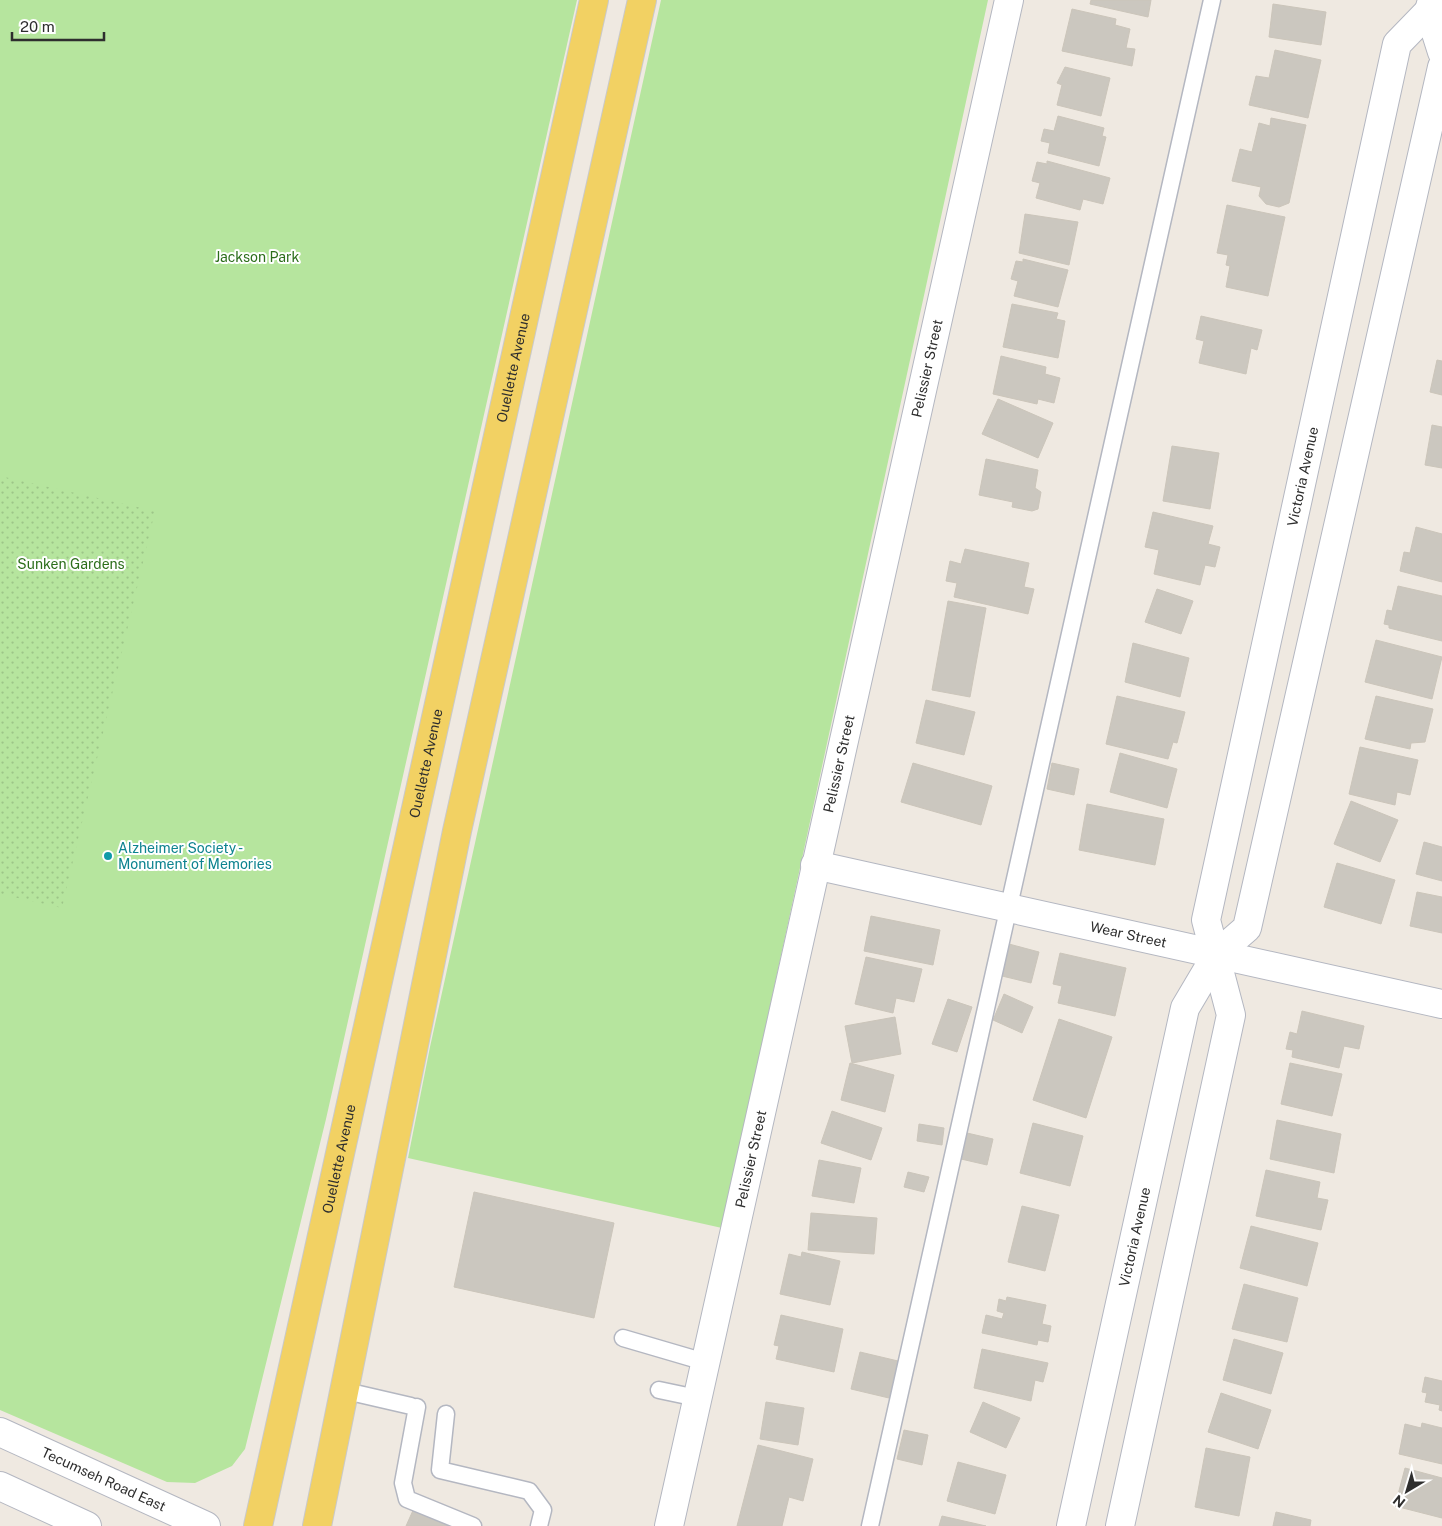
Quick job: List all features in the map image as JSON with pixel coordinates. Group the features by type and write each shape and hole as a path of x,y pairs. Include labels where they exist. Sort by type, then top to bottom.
{"main road":[{"name":"Ouellette Avenue","path":"258,1526 594,0"},
{"path":"317,1526 346,1392 457,831 642,0"}],"street":[{"name":"Pelissier Street","path":"669,1526 1008,0"},
{"name":"Victoria Avenue","path":"1430,6 1442,52"},
{"name":"Victoria Avenue","path":"1120,1526 1231,1015 1206,920 1397,44 1430,6"},
{"name":"Victoria Avenue","path":"1071,1526 1185,1008 1216,954 1247,928 1442,67"},
{"name":"Wear Street","path":"815,865 1442,1004"},
{"name":"Tecumseh Road East","path":"0,1432 206,1526"},
{"path":"0,1486 86,1526"}],"lane":[{"path":"870,1526 1212,0"},
{"path":"623,1338 705,1362"},
{"path":"659,1390 697,1398"},
{"path":"346,1392 414,1406 403,1483 407,1498 473,1526"},
{"path":"446,1414 440,1470 530,1491 543,1510 539,1526"}],"green space":[{"name":"Jackson Park","path":"0,0 577,0 326,1119 245,1449 232,1466 195,1483 167,1482 0,1410"},
{"path":"661,0 988,0 722,1228 408,1158 430,1047"},
{"name":"Sunken Gardens","path":"0,476 155,511 62,908 0,894"}],"building":[{"path":"1091,0 1151,0 1148,17 1090,4"},
{"path":"1273,4 1326,12 1321,45 1269,37"},
{"path":"1072,9 1116,19 1115,25 1130,29 1126,48 1135,49 1132,66 1062,51"},
{"path":"1275,50 1321,60 1308,118 1249,105 1256,76 1269,78"},
{"path":"1065,67 1110,78 1101,116 1057,105 1062,85 1057,83"},
{"path":"1058,116 1104,128 1102,136 1106,137 1099,166 1048,153 1050,143 1041,141 1044,129 1054,131"},
{"path":"1271,118 1306,125 1289,203 1279,207 1266,204 1259,196 1261,187 1232,181 1240,149 1252,152 1259,123 1270,126"},
{"path":"1047,161 1110,178 1103,204 1083,199 1080,210 1036,198 1040,183 1032,181 1037,162 1047,164"},
{"path":"1227,205 1285,217 1268,296 1226,287 1230,266 1226,265 1228,255 1217,253"},
{"path":"1025,214 1078,222 1069,265 1019,253"},
{"path":"1023,259 1068,270 1058,307 1014,296 1018,281 1011,279 1016,261 1023,262"},
{"path":"1012,304 1058,313 1056,319 1065,321 1058,358 1003,347"},
{"path":"1201,316 1262,330 1257,350 1251,348 1246,374 1199,363 1204,341 1196,339"},
{"path":"1001,356 1046,367 1045,374 1060,378 1054,403 1038,399 1037,404 993,394"},
{"path":"1437,360 1442,361 1442,395 1430,392"},
{"path":"998,399 1053,423 1038,458 982,434"},
{"path":"1432,425 1442,427 1442,468 1425,465"},
{"path":"1172,446 1219,453 1210,509 1163,501"},
{"path":"986,459 1038,470 1035,488 1041,492 1038,509 1032,511 1012,507 1013,502 979,495"},
{"path":"1153,512 1213,526 1208,544 1220,547 1215,567 1205,565 1200,585 1154,574 1159,550 1145,547"},
{"path":"1416,527 1442,534 1442,582 1400,571 1404,552 1410,553"},
{"path":"965,549 1029,563 1024,587 1034,589 1028,614 954,597 957,583 946,581 950,561 961,564"},
{"path":"1398,586 1442,596 1442,641 1389,628 1389,625 1384,624 1387,610 1392,611"},
{"path":"1157,589 1193,601 1181,634 1145,622"},
{"path":"948,601 986,608 970,697 932,690"},
{"path":"1376,640 1442,657 1432,699 1365,682"},
{"path":"1133,643 1189,658 1180,697 1125,682"},
{"path":"1117,696 1185,712 1177,743 1173,742 1168,759 1106,744"},
{"path":"1376,696 1433,709 1425,742 1411,743 1410,749 1365,739"},
{"path":"926,700 975,712 964,755 916,743"},
{"path":"1360,747 1418,760 1410,795 1397,792 1395,805 1349,794"},
{"path":"1120,753 1177,769 1167,808 1110,792"},
{"path":"913,763 992,786 981,825 901,802"},
{"path":"1052,763 1079,769 1074,795 1047,789"},
{"path":"1351,801 1398,820 1380,862 1334,844"},
{"path":"1087,804 1164,819 1155,865 1079,850"},
{"path":"1424,842 1442,847 1442,881 1416,874"},
{"path":"1337,863 1395,880 1381,924 1324,907"},
{"path":"1417,892 1442,897 1442,933 1410,926"},
{"path":"871,916 940,930 933,965 864,951"},
{"path":"1009,944 1039,952 1031,983 1002,976"},
{"path":"1060,953 1126,968 1115,1016 1058,1003 1062,986 1053,984"},
{"path":"866,957 922,969 914,1002 896,998 893,1013 855,1004"},
{"path":"1004,994 1033,1007 1022,1033 993,1020"},
{"path":"948,999 972,1007 957,1052 932,1044"},
{"path":"1302,1011 1364,1026 1359,1049 1344,1046 1339,1068 1292,1057 1293,1050 1286,1049 1290,1032 1297,1034"},
{"path":"895,1017 901,1054 852,1063 845,1026"},
{"path":"1059,1019 1112,1037 1086,1118 1033,1100"},
{"path":"850,1063 894,1075 885,1112 841,1100"},
{"path":"1290,1063 1342,1074 1332,1116 1281,1104"},
{"path":"832,1111 882,1128 871,1160 821,1143"},
{"path":"1277,1120 1341,1134 1334,1173 1270,1159"},
{"path":"1033,1123 1083,1136 1070,1186 1020,1173"},
{"path":"919,1124 944,1128 942,1145 917,1141"},
{"path":"967,1133 993,1139 987,1165 961,1159"},
{"path":"819,1160 861,1168 854,1203 812,1196"},
{"path":"1266,1170 1320,1182 1317,1198 1328,1200 1321,1230 1256,1216"},
{"path":"908,1172 929,1177 924,1192 904,1187"},
{"path":"474,1192 614,1223 594,1318 454,1287"},
{"path":"1022,1206 1059,1215 1045,1271 1008,1262"},
{"path":"811,1213 877,1218 874,1254 808,1250"},
{"path":"1251,1226 1318,1243 1307,1286 1240,1268"},
{"path":"802,1252 840,1261 830,1305 780,1294 789,1254 801,1257"},
{"path":"1244,1284 1298,1298 1287,1342 1232,1329"},
{"path":"1007,1297 1046,1305 1042,1324 1051,1326 1048,1342 1038,1340 1037,1345 982,1333 986,1315 1002,1319 1004,1313 997,1311 999,1299 1006,1301"},
{"path":"781,1315 843,1329 834,1372 776,1359 779,1346 774,1345"},
{"path":"1234,1339 1283,1353 1271,1394 1223,1380"},
{"path":"982,1349 1048,1363 1043,1382 1035,1380 1031,1401 974,1388"},
{"path":"860,1352 898,1361 889,1398 851,1389"},
{"path":"1425,1377 1442,1381 1442,1411 1439,1410 1440,1405 1425,1402 1427,1393 1422,1392"},
{"path":"1221,1393 1271,1410 1258,1449 1208,1432"},
{"path":"766,1402 804,1408 798,1445 760,1439"},
{"path":"983,1402 1020,1418 1006,1448 970,1432"},
{"path":"1422,1423 1442,1428 1442,1464 1399,1454 1405,1424 1421,1428"},
{"path":"904,1430 928,1435 922,1465 897,1459"},
{"path":"758,1445 813,1459 803,1501 789,1497 782,1526 737,1526"},
{"path":"1206,1448 1250,1457 1239,1516 1195,1507"},
{"path":"958,1462 1006,1475 995,1514 947,1501"},
{"path":"1405,1468 1442,1478 1442,1518 1395,1506"},
{"path":"415,1506 456,1526 406,1526"},
{"path":"1276,1512 1311,1520 1310,1526 1273,1526"},
{"path":"942,1516 986,1526 939,1526"}],"place":[{"name":"Alzheimer Society - Monument of Memories","path":"108,856"}]}
